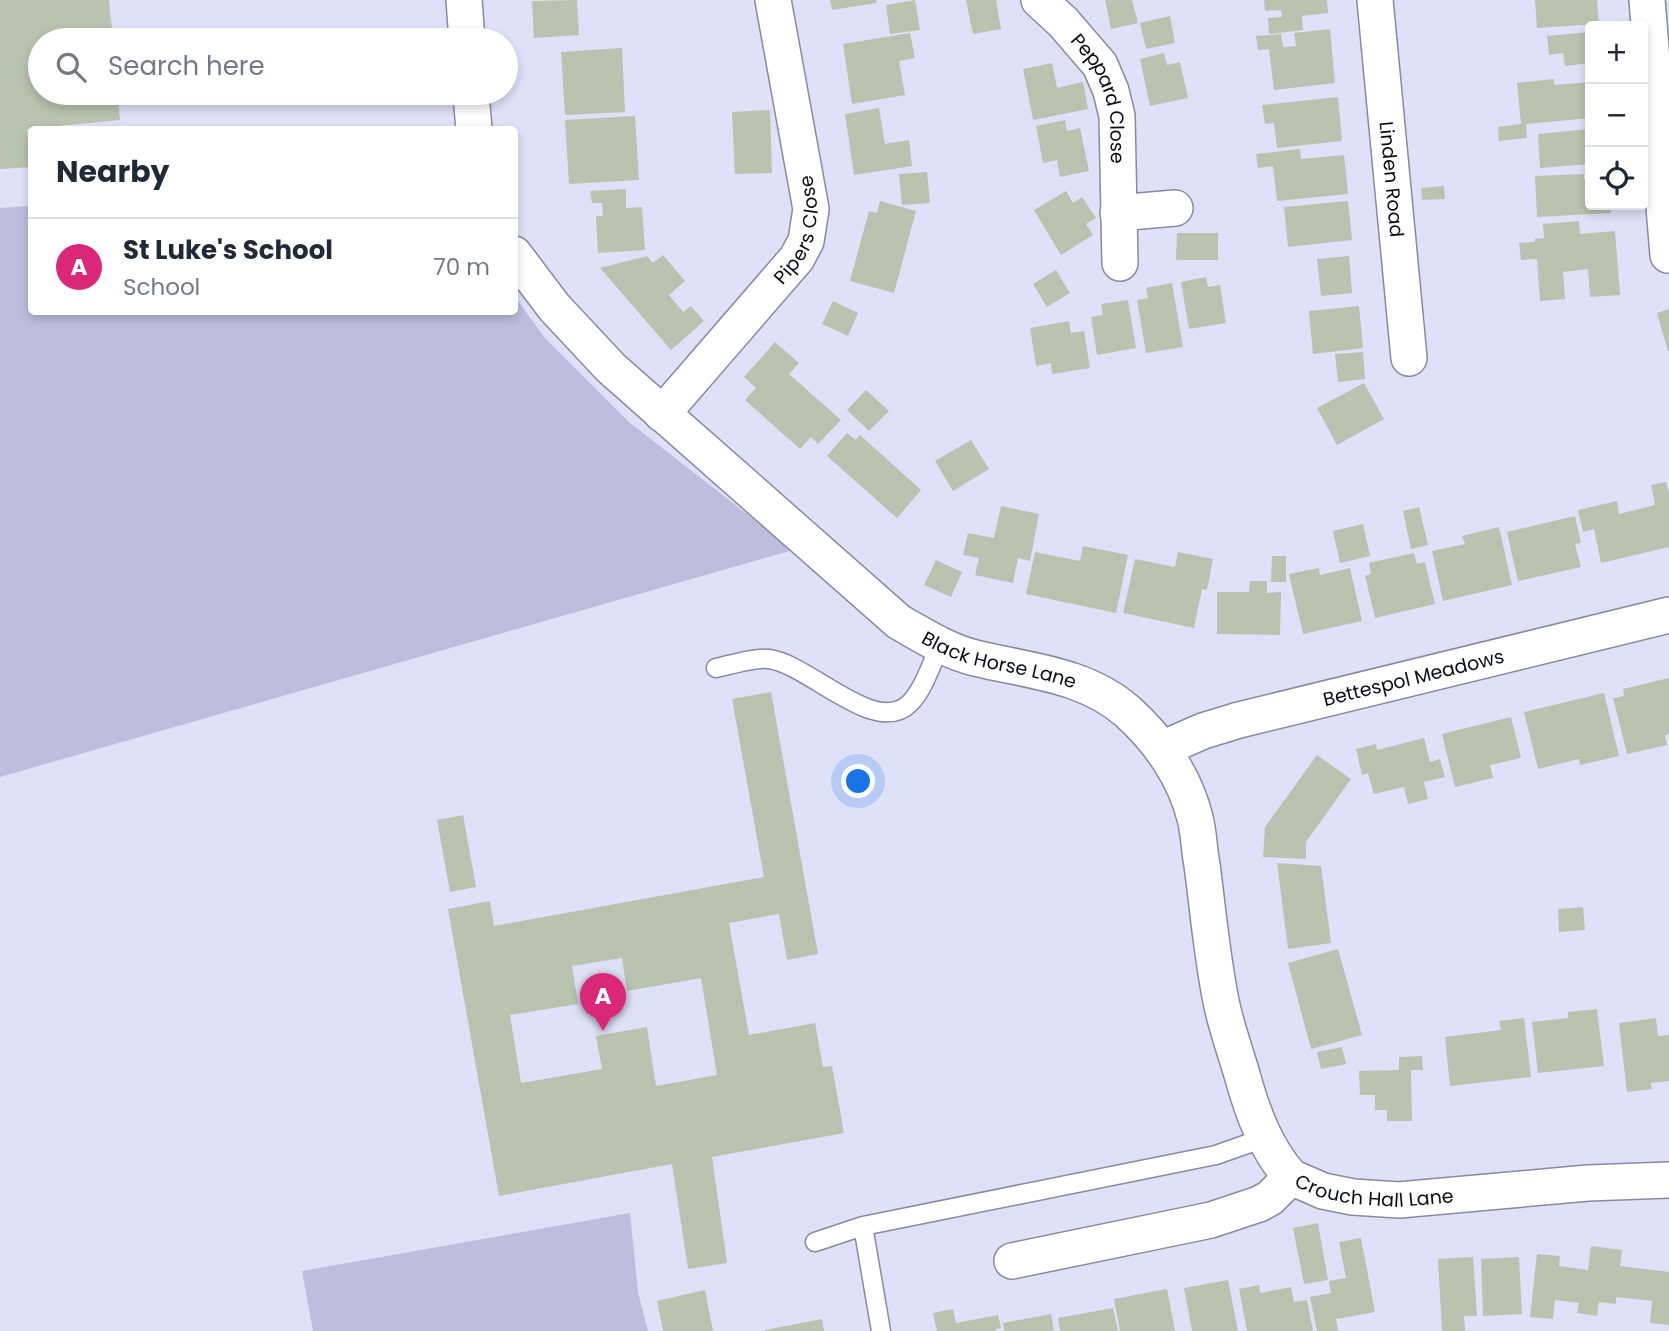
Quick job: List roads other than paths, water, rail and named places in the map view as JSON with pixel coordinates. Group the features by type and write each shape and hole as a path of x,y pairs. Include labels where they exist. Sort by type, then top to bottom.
{"street":[{"path":"464,0 466,28"},
{"name":"Pipers Close","path":"662,414 797,258 808,234 811,209 773,0"},
{"name":"Peppard Close","path":"1040,0 1100,65 1111,91 1117,116 1120,263"},
{"name":"Linden Road","path":"1375,0 1409,358"},
{"path":"1647,0 1668,255"},
{"path":"472,105 474,126"},
{"path":"1118,213 1175,208"},
{"name":"Black Horse Lane","path":"518,259 554,307 611,368 899,622 940,646 974,658 1042,670 1073,681 1127,711 1162,749 1181,780 1195,818 1221,1003 1247,1090 1264,1138 1275,1159 1291,1177"},
{"name":"Bettespol Meadows","path":"1162,749 1203,731 1239,720 1669,615"},
{"name":"Crouch Hall Lane","path":"1012,1261 1221,1217 1270,1198 1291,1177 1323,1191 1353,1197 1399,1200 1588,1183 1669,1180"}],"lane":[{"path":"716,668 769,659 807,674 863,708 887,715 911,703 940,646"},
{"path":"815,1242 863,1226 1216,1155 1264,1138"},
{"path":"863,1226 881,1331"}],"place":[{"name":"St Luke's School","path":"603,1031"}]}
